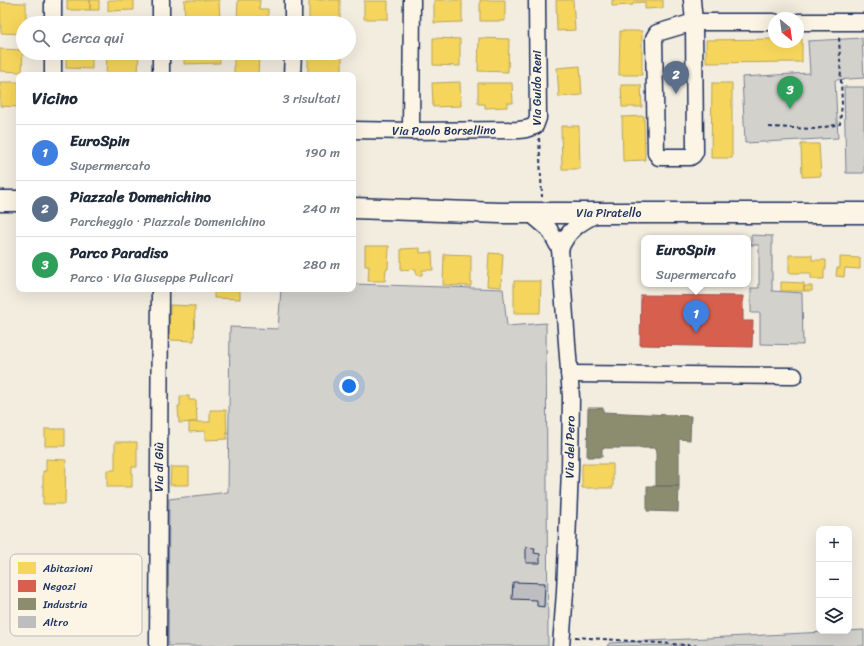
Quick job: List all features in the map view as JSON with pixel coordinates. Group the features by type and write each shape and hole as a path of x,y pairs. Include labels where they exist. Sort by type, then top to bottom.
{"main road":[{"path":"0,201 16,201"},
{"name":"Via Piratello","path":"356,208 533,205 597,214 864,214"}],"street":[{"path":"53,0 53,16"},
{"path":"161,0 161,16"},
{"path":"293,0 293,16"},
{"path":"411,131 412,0"},
{"name":"Via Guido Reni","path":"535,126 538,118 537,0"},
{"path":"692,0 694,22 695,152 690,156 659,157 656,153 654,38 657,33 694,22 768,22"},
{"path":"804,22 864,22"},
{"path":"53,60 53,72"},
{"path":"161,60 161,72"},
{"path":"292,72 293,60"},
{"name":"Via Paolo Borsellino","path":"356,130 519,130 535,126"},
{"name":"Via del Pero","path":"533,205 560,248 571,397 566,592 562,641"},
{"path":"560,248 564,238 571,230 597,214"},
{"name":"Via di Giù","path":"158,646 160,292"},
{"path":"569,374 794,376"}],"path":[{"path":"769,127 815,129 840,124 842,104 838,22"},
{"name":"Via Guido Reni","path":"533,205 543,197 539,134 535,126"},
{"path":"562,641 699,646"}],"shaded area":[{"path":"862,38 864,78 835,80 838,138 745,143 742,77 810,73 808,41"},
{"path":"844,87 864,87 864,173 846,173"},
{"path":"751,235 772,236 772,291 802,293 803,345 760,344 760,313 751,313 751,288 759,288 759,245 751,245"},
{"path":"356,284 503,289 507,326 546,323 548,646 168,646 169,499 228,492 230,327 278,329 281,292 356,292"},
{"path":"864,630 864,646 607,646 609,643 816,632 816,634 852,634 852,631"}],"building: Abitazioni":[{"path":"67,0 90,0 90,10 67,10"},
{"path":"90,0 99,0 99,10 90,10"},
{"path":"108,0 134,0 134,10 108,11"},
{"path":"184,0 219,0 220,16 185,16"},
{"path":"238,0 260,0 259,9 268,9 268,16 237,16"},
{"path":"309,0 340,0 340,16 309,16"},
{"path":"434,0 462,0 462,22 434,23"},
{"path":"480,0 505,0 505,21 480,21"},
{"path":"556,0 573,0 575,30 557,31"},
{"path":"612,0 663,0 663,8 645,9 645,2 633,3 633,5 612,6"},
{"path":"364,1 388,1 388,19 364,19"},
{"path":"0,2 26,3 26,16 16,16 16,34 1,33"},
{"path":"620,31 642,31 642,75 619,75"},
{"path":"433,38 460,39 460,66 433,65"},
{"path":"479,38 509,39 508,72 478,71"},
{"path":"768,39 768,48 802,48 802,62 706,63 706,40"},
{"path":"0,49 16,50 16,60 23,60 22,72 0,71"},
{"path":"66,60 92,60 92,69 66,68"},
{"path":"107,60 139,60 138,72 106,72"},
{"path":"184,60 220,60 220,63 184,64"},
{"path":"234,60 259,60 258,72 234,72"},
{"path":"308,60 342,60 342,72 308,72"},
{"path":"580,66 582,95 559,97 557,68"},
{"path":"0,82 16,82 16,107 0,106"},
{"path":"460,82 461,106 433,107 432,83"},
{"path":"478,83 512,83 513,103 507,103 507,107 485,108 485,104 478,104"},
{"path":"712,83 732,83 732,158 711,158"},
{"path":"621,85 641,85 642,107 622,107"},
{"path":"644,116 645,160 623,161 622,117"},
{"path":"561,126 579,126 580,169 562,169"},
{"path":"801,144 819,144 821,176 802,177"},
{"path":"365,246 389,246 388,269 386,269 385,281 368,281 369,266 365,266"},
{"path":"420,248 420,253 432,252 433,270 422,270 422,275 416,275 416,269 401,270 401,249"},
{"path":"489,253 503,254 501,287 487,286"},
{"path":"444,254 471,255 471,286 443,285"},
{"path":"789,255 812,255 812,260 826,260 824,279 811,279 811,273 789,273"},
{"path":"840,257 860,258 860,269 845,268 844,277 836,276 837,268 840,268"},
{"path":"514,281 541,281 540,313 514,313"},
{"path":"781,282 804,283 804,291 781,291"},
{"path":"804,286 812,286 812,291 804,291"},
{"path":"214,292 240,292 240,299 214,298"},
{"path":"170,305 195,306 194,341 169,340"},
{"path":"180,396 189,396 189,400 196,400 197,422 179,423 178,406 180,406"},
{"path":"210,410 226,410 227,439 205,440 205,431 189,432 189,422 210,422"},
{"path":"45,429 65,429 65,446 45,446"},
{"path":"115,442 137,442 137,467 132,467 132,487 107,487 107,470 115,470"},
{"path":"46,459 66,460 65,504 43,504 43,471 46,471"},
{"path":"582,464 613,464 613,488 582,488"},
{"path":"171,467 189,467 189,485 170,485"}],"building: Negozi":[{"path":"641,295 743,296 743,321 753,321 752,347 640,345"}],"building: Industria":[{"path":"588,408 603,408 603,412 691,416 690,440 679,439 679,486 656,486 656,448 602,448 602,457 587,457"},
{"path":"647,486 679,486 678,512 647,511"}],"building: Altro":[{"path":"526,547 535,548 534,553 540,554 540,563 526,563"},
{"path":"513,582 545,583 544,607 537,606 537,600 512,599"}],"place":[{"name":"Piazzale Domenichino","path":"676,94"},
{"name":"Parco Paradiso","path":"790,109"},
{"name":"EuroSpin","path":"696,333"}]}
